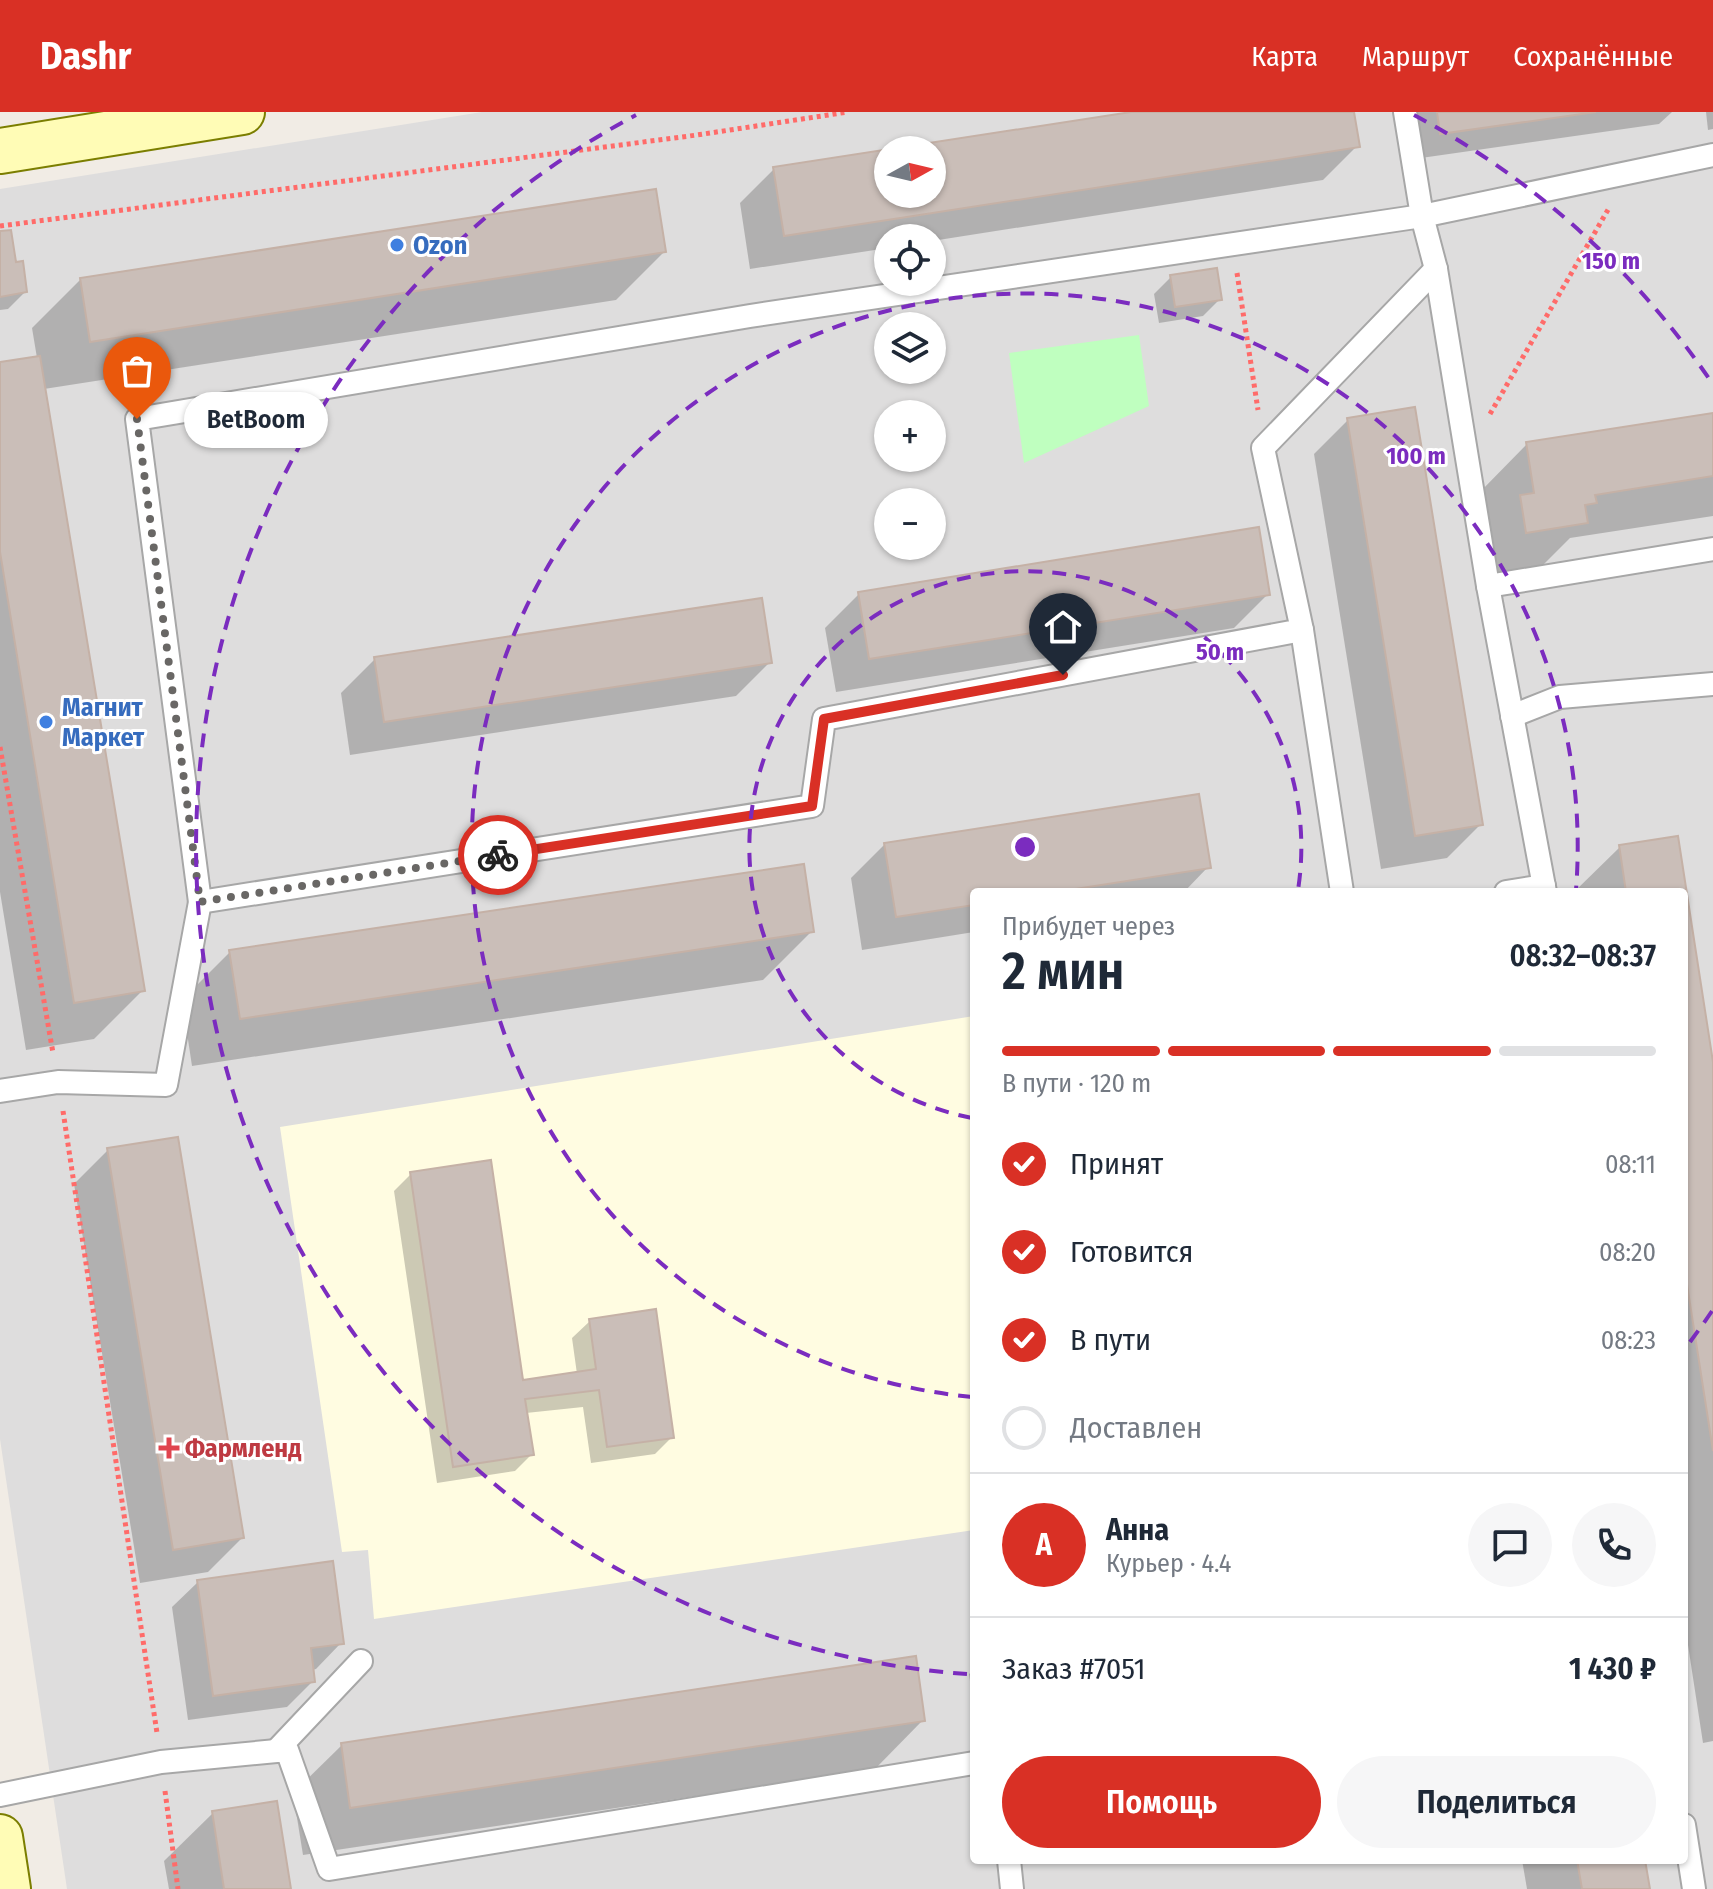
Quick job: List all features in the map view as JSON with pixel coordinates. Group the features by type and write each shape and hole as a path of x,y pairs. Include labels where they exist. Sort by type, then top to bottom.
{"main road":[{"path":"0,151 242,112"},
{"path":"0,1837 8,1889"}],"lane":[{"path":"1405,112 1422,216 1436,269 1488,586 1545,888"},
{"path":"0,1091 58,1082 166,1085 200,902 137,419 750,316 1422,216 1713,155"},
{"path":"1341,888 1302,630 1263,448 1436,269"},
{"path":"1488,586 1713,549"},
{"path":"200,902 812,806 824,719 1302,630"},
{"path":"1512,716 1560,697 1713,684"},
{"path":"276,1751 361,1661"},
{"path":"0,1795 161,1762 287,1750 330,1879 970,1764"},
{"path":"1688,1851 1694,1889"},
{"path":"1009,1864 1012,1889"}],"path":[{"path":"0,226 697,135 848,112"},
{"path":"1466,454 1630,173"},
{"path":"1232,245 1263,448"},
{"path":"0,747 58,1082 178,1889"}],"shaded area":[{"path":"482,112 1713,112 1713,1889 67,1889 0,1439 0,189"},
{"path":"970,1017 970,1531 374,1619 368,1550 342,1552 280,1127"}],"green space":[{"path":"1139,335 1149,406 1024,463 1009,353"}],"building":[{"path":"1131,112 1354,112 1360,147 784,236 773,167 874,151 874,208 946,208 946,140"},
{"path":"1437,112 1596,112 1440,134"},
{"path":"656,189 666,252 90,342 80,278"},
{"path":"11,230 16,262 23,261 27,292 0,297 0,231"},
{"path":"1217,268 1222,300 1175,307 1170,275"},
{"path":"40,356 145,991 74,1003 0,552 0,362"},
{"path":"1415,407 1483,825 1415,836 1347,418"},
{"path":"1713,413 1713,476 1595,495 1597,503 1585,505 1588,523 1526,533 1520,495 1534,493 1526,442"},
{"path":"1259,527 1270,595 869,659 858,592"},
{"path":"762,598 772,663 384,722 374,657"},
{"path":"1199,794 1211,868 1082,888 970,888 970,906 896,917 884,843"},
{"path":"1678,836 1686,888 1625,888 1619,845"},
{"path":"804,864 814,932 240,1019 229,950"},
{"path":"1688,901 1713,1062 1713,1451 1688,1291"},
{"path":"178,1137 244,1538 173,1550 107,1148"},
{"path":"491,1160 523,1380 596,1369 589,1319 656,1309 674,1438 607,1447 599,1390 525,1399 534,1455 453,1467 410,1172"},
{"path":"333,1561 344,1644 311,1648 315,1682 213,1696 197,1580"},
{"path":"916,1656 925,1721 350,1808 341,1743"},
{"path":"277,1801 291,1889 224,1889 212,1811"},
{"path":"1578,1864 1646,1864 1650,1889 1582,1889"}],"way so far":[{"path":"137,419 200,902 498,855"}],"place":[{"name":"Ozon","path":"397,245"},
{"name":"BetBoom","path":"137,419"},
{"name":"Магнит Маркет","path":"46,722"},
{"name":"Фармленд","path":"169,1448"}],"route":[{"path":"498,855 812,806 824,719 1063,675"}]}
